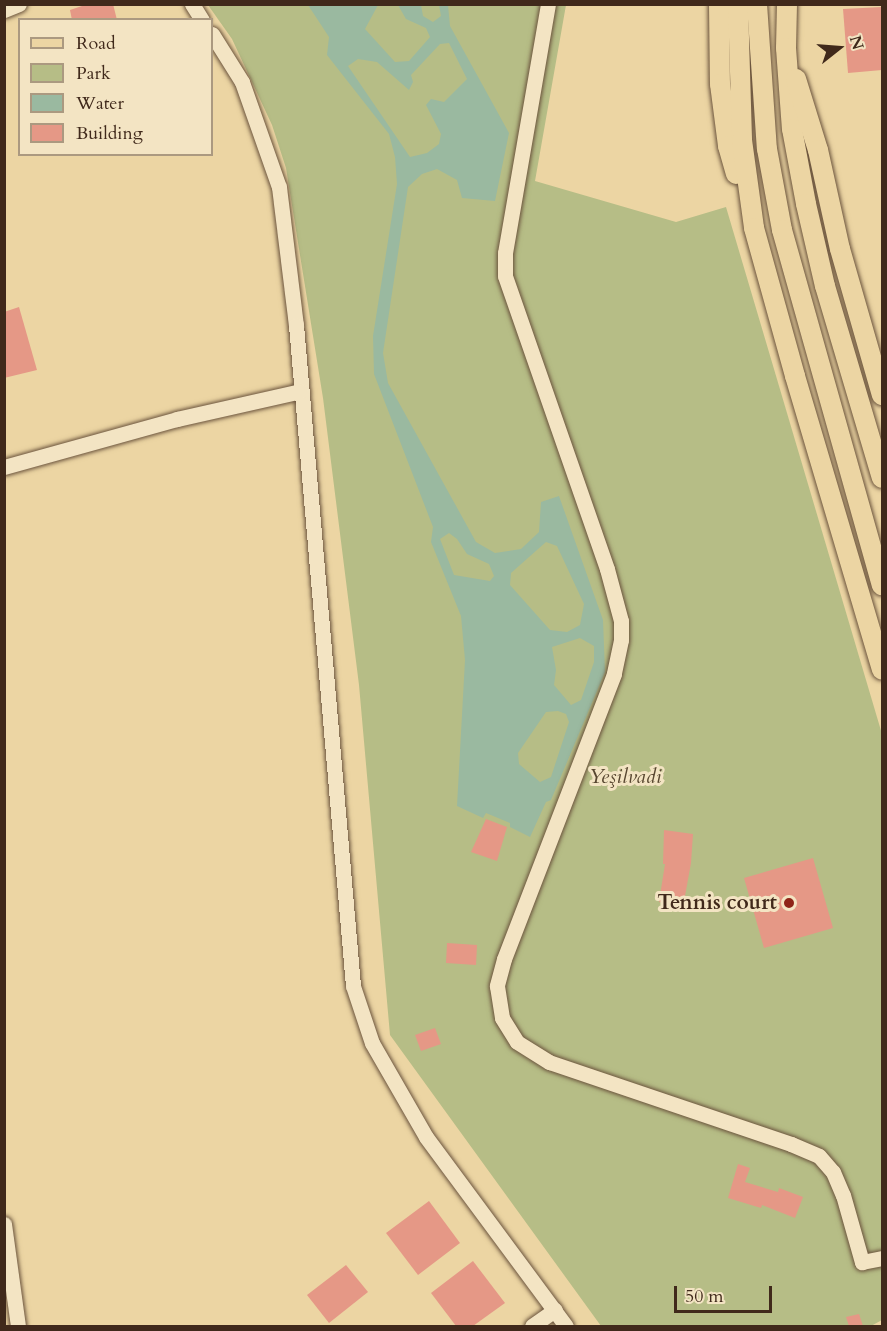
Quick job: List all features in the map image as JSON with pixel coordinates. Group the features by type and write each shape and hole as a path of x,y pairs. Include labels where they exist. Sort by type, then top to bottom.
{"main road":[{"path":"719,4 720,84 728,146 733,168 747,190"},
{"path":"738,4 742,140 747,190 763,267 882,669"},
{"path":"757,4 767,149 782,230 882,585"},
{"path":"787,4 786,48 792,129 806,204 825,286 882,478"},
{"path":"786,48 818,150 840,249 882,394"}],"street":[{"path":"4,10 19,4"},
{"path":"192,4 201,18"},
{"path":"548,4 505,253 505,276 607,569 621,621 621,640 614,674 504,959 497,986 502,1018 518,1042 549,1062 779,1140 819,1156 833,1172 843,1195 862,1262 882,1258"},
{"path":"213,36 242,82 279,187 302,391 352,986 372,1043 426,1137 566,1326"},
{"path":"4,467 177,419 302,391"},
{"path":"4,1224 18,1326"},
{"path":"532,1326 555,1310"}],"green space":[{"name":"Yeşilvadi","path":"208,5 566,5 535,181 676,222 726,207 882,734 882,1320 871,1326 601,1326 390,1035 359,685 323,398 286,168 272,125 232,39"}],"water":[{"path":"308,5 378,5 365,29 395,62 409,61 430,37 426,28 406,19 398,5 421,5 423,16 433,22 441,16 439,5 448,5 450,26 509,133 495,201 462,198 457,180 437,169 422,174 408,187 383,353 388,383 476,542 495,553 521,549 539,532 541,502 559,496 603,620 605,672 551,800 546,802 530,837 510,827 510,823 486,813 483,818 457,806 465,660 461,616 431,542 433,527 374,374 373,336 397,184 395,157 389,134 327,55 329,37","holes":["449,43 467,79 444,102 431,99 426,105 441,134 439,144 427,153 410,157 348,66 358,59 377,62 409,90 413,82 411,75 440,44","449,533 457,539 467,554 489,564 494,576 490,581 454,575 440,539","546,542 557,546 584,604 580,625 567,632 550,630 510,585 511,573","580,638 594,646 594,662 581,700 571,705 554,685 556,670 552,647","558,711 566,714 569,722 551,777 540,782 519,764 518,753 546,712"]}],"building":[{"path":"88,4 113,4 116,18 72,18 70,10"},
{"path":"882,7 882,70 848,73 843,9"},
{"path":"19,307 37,370 4,378 4,312"},
{"path":"486,819 507,827 497,861 471,852"},
{"path":"664,830 693,834 691,863 683,907 659,902 665,864 663,864"},
{"name":"Tennis court","path":"813,858 833,928 764,948 744,878"},
{"path":"447,943 477,945 476,965 446,963"},
{"path":"435,1028 441,1044 421,1051 415,1035"},
{"path":"738,1164 750,1168 745,1182 778,1192 779,1188 803,1197 795,1218 762,1205 761,1208 728,1198"},
{"path":"429,1201 460,1243 418,1275 386,1233"},
{"path":"473,1261 505,1303 473,1326 456,1326 431,1293"},
{"path":"346,1265 368,1292 329,1323 307,1295"},
{"path":"859,1314 863,1326 849,1326 846,1317"}],"place":[{"name":"Tennis court","path":"789,903"}]}
